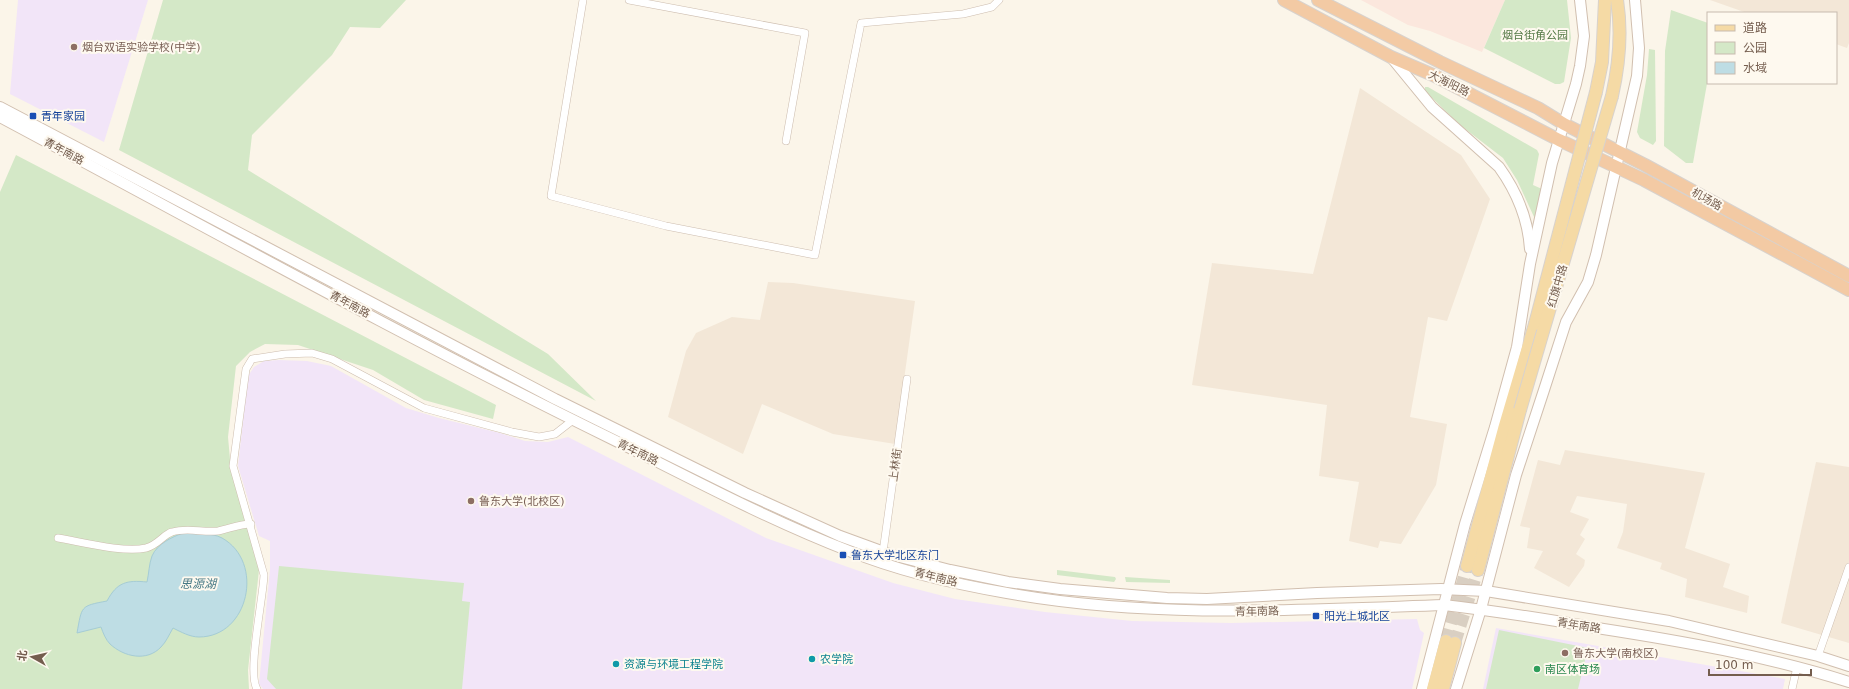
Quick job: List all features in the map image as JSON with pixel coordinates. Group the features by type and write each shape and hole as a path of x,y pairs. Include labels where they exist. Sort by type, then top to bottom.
{"highway":[{"name":"大海阳路","path":"1284,0 1391,57 1433,75 1559,140 1615,166"},
{"name":"大海阳路","path":"1318,0 1440,62 1529,103 1564,124"},
{"name":"机场路","path":"1564,124 1620,152 1849,276"},
{"name":"机场路","path":"1615,166 1849,290"}],"main road":[{"path":"1422,689 1465,524 1495,427 1509,407 1516,347 1530,264 1559,140 1576,84 1584,36 1580,0"},
{"name":"红旗中路","path":"1473,568 1509,407 1535,324 1599,78 1605,32 1605,0"},
{"name":"红旗中路","path":"1509,407 1612,96 1620,33 1618,0"},
{"path":"1456,689 1481,609 1516,476 1564,327 1590,275 1615,166 1632,103 1637,76 1639,48 1635,0"},
{"path":"1391,57 1432,107 1499,167 1508,179 1515,191 1525,217 1529,234 1530,264"},
{"name":"青年南路","path":"0,107 562,402 745,493 840,536 883,552 950,570 1008,582 1131,596 1206,599 1317,593 1449,589 1486,591 1669,621 1818,656 1849,666"},
{"name":"青年南路","path":"0,117 362,310 573,420 740,502 848,551 889,565 999,592 1058,601 1166,611 1286,610 1444,605 1481,609 1665,638 1797,667 1849,682"},
{"path":"1433,689 1451,642 1443,689"}],"street":[{"path":"583,0 551,196 666,226 815,255 861,23 963,14 992,7 999,0"},
{"path":"629,0 805,33 786,141"},
{"path":"257,689 253,682 253,668 264,590 264,575 234,466 246,369 252,359 285,354 312,353 332,359 424,408 512,432 538,437 555,434 573,420"},
{"name":"上林街","path":"883,552 907,379"},
{"path":"58,538 133,549 147,548 158,543 170,532 186,530 217,531 241,524 251,524"},
{"path":"1818,656 1849,567"},
{"path":"1792,689 1797,667"}],"shaded area":[{"name":"烟台双语实验学校(中学)","path":"18,0 148,0 104,142 10,94"},
{"path":"1361,0 1505,0 1482,52 1430,31 1408,25"},
{"path":"1710,0 1849,0 1849,43 1847,48 1837,44 1837,12 1744,12"},
{"path":"1360,88 1461,155 1490,199 1447,321 1428,317 1410,417 1447,424 1436,485 1401,544 1380,541 1378,548 1349,541 1359,482 1319,476 1327,405 1192,385 1212,263 1313,274"},
{"path":"768,282 793,283 915,301 895,444 833,434 762,404 743,454 668,417 686,351 696,333 732,317 760,320"},
{"name":"鲁东大学(北校区)","path":"264,361 307,361 331,366 406,408 525,441 548,442 568,437 766,538 893,583 955,599 1045,612 1132,621 1231,623 1417,619 1420,630 1424,633 1412,689 263,689 259,684 270,569 270,541 259,536 238,466 248,376 254,367"},
{"path":"1565,450 1705,473 1685,548 1730,564 1723,587 1749,596 1747,613 1685,597 1687,579 1660,569 1662,563 1617,548 1623,532 1627,504 1577,496 1570,512 1589,519 1580,535 1585,539 1576,554 1585,560 1584,566 1569,587 1534,568 1543,551 1527,548 1530,528 1520,526 1538,460 1560,465"},
{"path":"1816,462 1849,467 1849,643 1781,623"},
{"name":"鲁东大学(南校区)","path":"1496,628 1785,679 1783,689 1483,689"}],"green space":[{"path":"163,0 406,0 380,28 350,27 332,55 252,135 248,170 548,354 596,401 119,150"},
{"name":"烟台街角公园","path":"1505,0 1567,0 1571,38 1564,82 1555,84 1484,48"},
{"path":"1671,10 1707,23 1707,84 1693,163 1686,163 1664,146 1665,51"},
{"path":"1649,49 1655,50 1656,141 1653,145 1640,138 1637,132 1647,75"},
{"path":"1425,87 1428,87 1537,150 1539,154 1533,185 1542,189 1535,219 1517,180 1503,158 1460,125 1425,91"},
{"path":"16,155 496,405 493,419 424,400 373,370 298,345 265,344 250,352 236,366 228,437 231,470 259,570 248,670 249,689 0,689 0,192"},
{"path":"279,566 464,583 462,601 470,602 462,689 276,689 267,679"},
{"path":"1057,570 1115,577 1116,579 1114,582 1057,575"},
{"path":"1125,577 1170,580 1170,583 1126,582"},
{"name":"南区体育场","path":"1499,630 1588,648 1578,689 1486,689"}],"water":[{"name":"思源湖","path":"183,533 208,534 222,538 235,549 244,564 247,580 245,596 240,612 230,625 216,634 199,637 182,633 173,628 161,647 149,655 142,656 129,655 110,644 101,627 77,633 80,617 87,606 107,601 119,586 128,582 147,582 150,562 154,552 165,542"}],"tunnel":[{"path":"1446,641 1467,566"},
{"path":"1455,643 1478,570"}],"place":[{"name":"烟台双语实验学校(中学)","path":"74,47"},
{"name":"青年家园","path":"33,116"},
{"name":"鲁东大学(北校区)","path":"471,501"},
{"name":"鲁东大学北区东门","path":"843,555"},
{"name":"阳光上城北区","path":"1316,616"},
{"name":"鲁东大学(南校区)","path":"1565,653"},
{"name":"农学院","path":"812,659"},
{"name":"资源与环境工程学院","path":"616,664"},
{"name":"南区体育场","path":"1537,669"}]}
